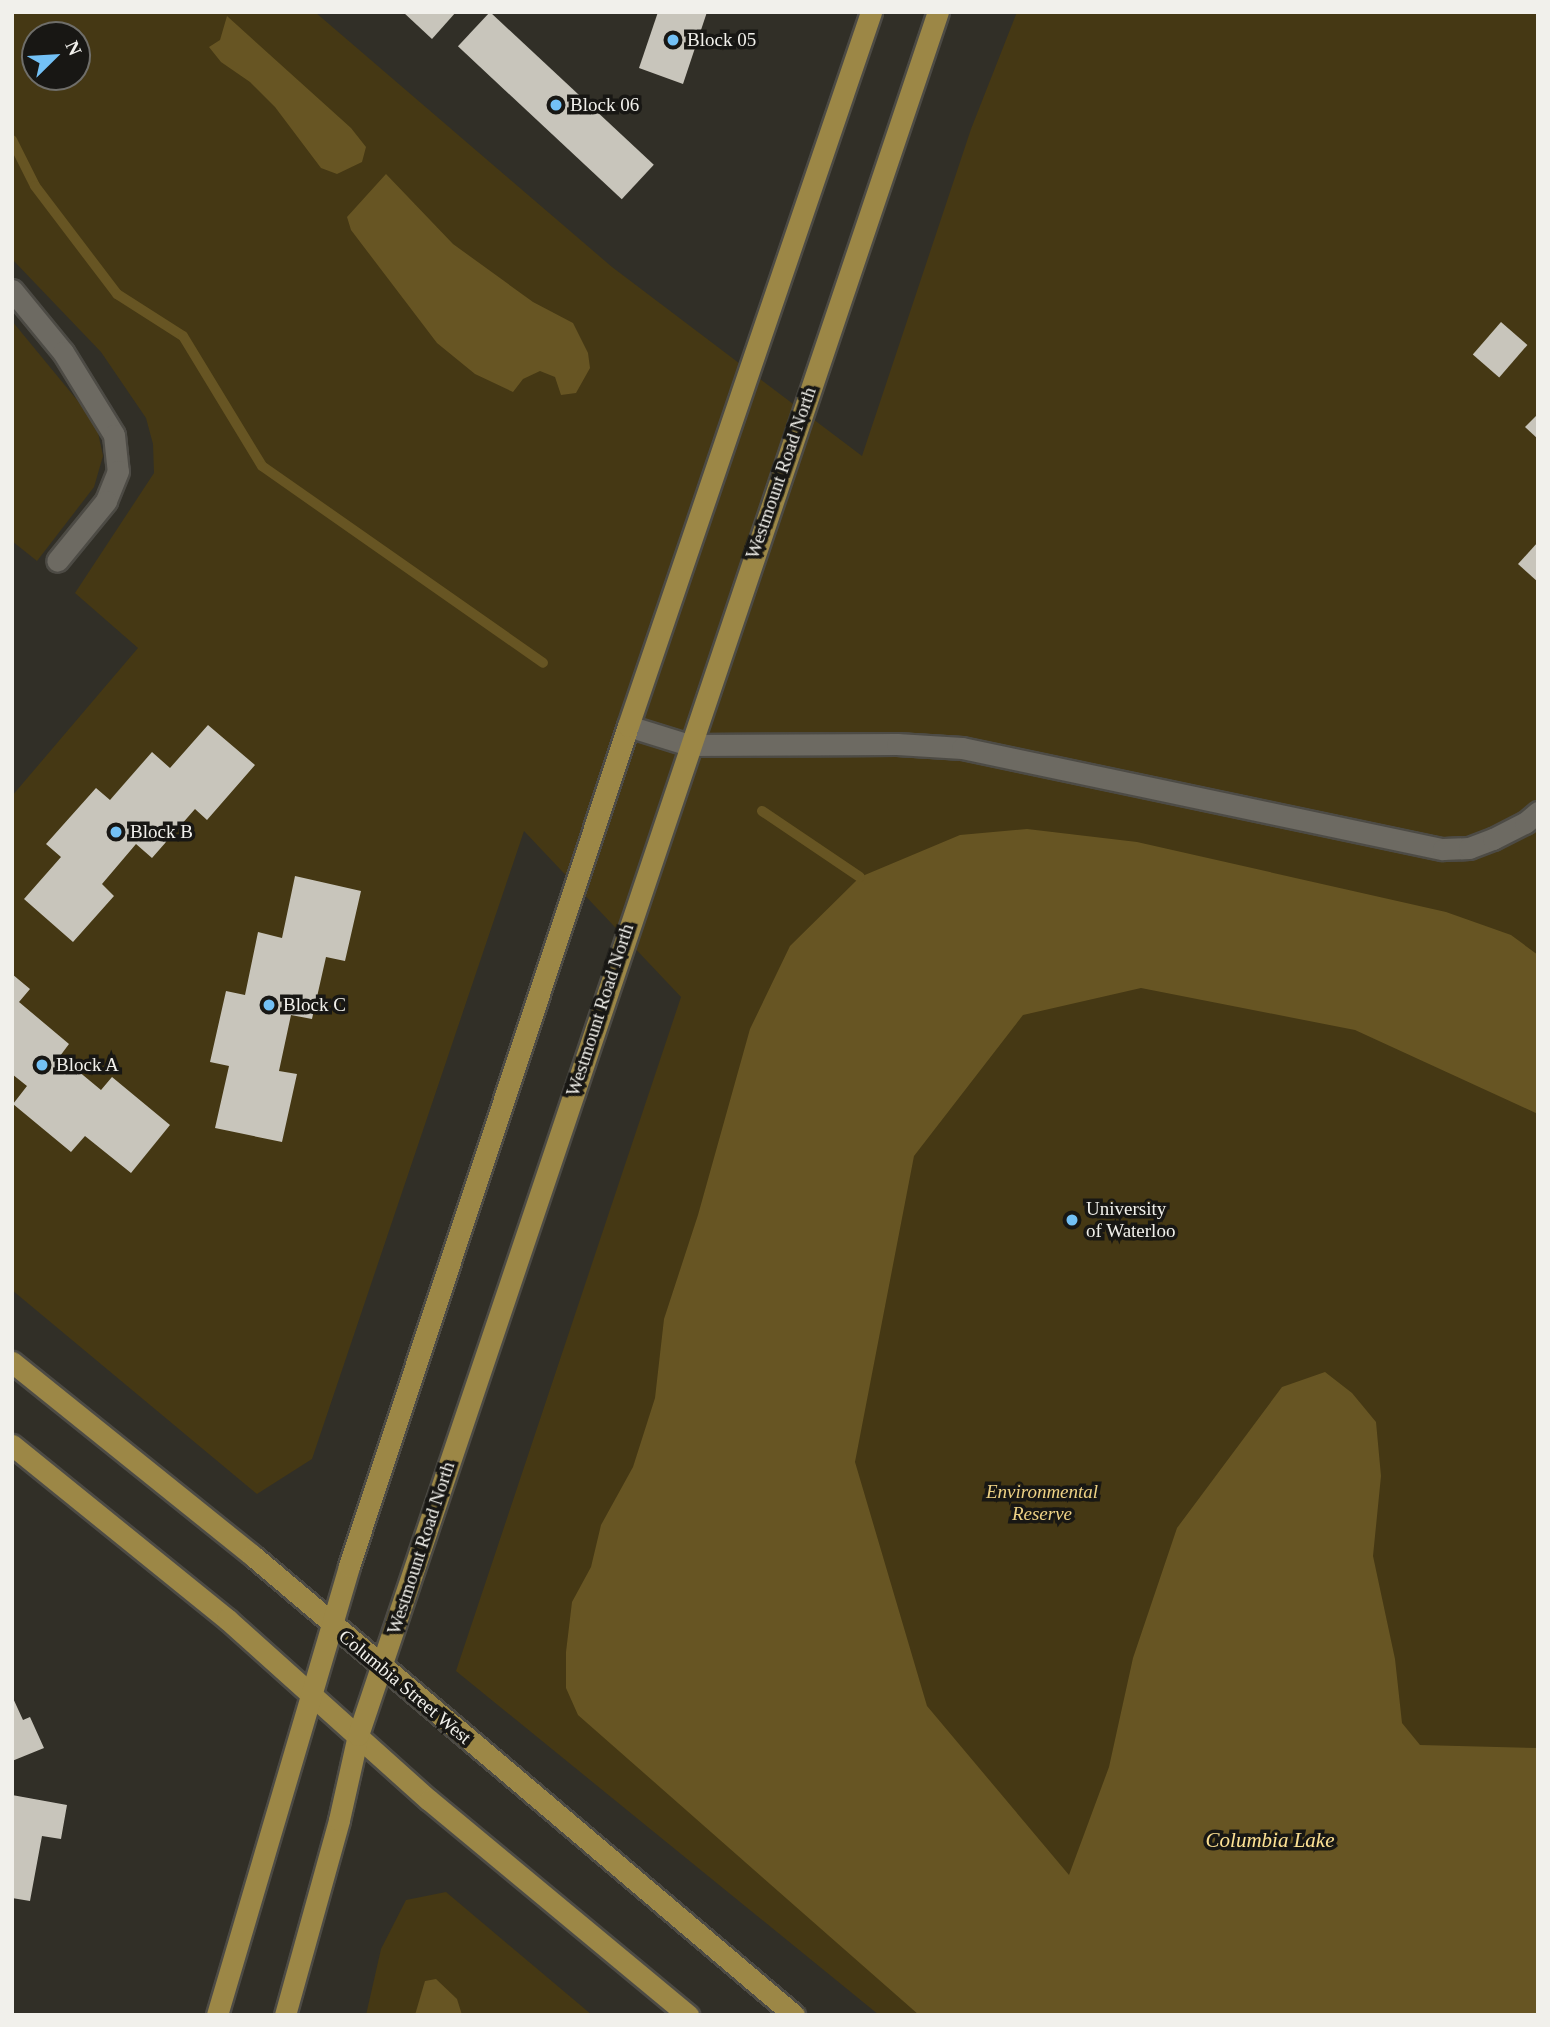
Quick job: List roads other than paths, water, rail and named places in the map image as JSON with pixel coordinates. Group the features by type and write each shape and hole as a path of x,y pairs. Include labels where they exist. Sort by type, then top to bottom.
{"main road":[{"path":"217,2015 332,1625 628,726 871,12"},
{"name":"Westmount Road North","path":"285,2015 339,1820 358,1735 689,745 938,12"},
{"name":"Columbia Street West","path":"12,1362 252,1555 794,2015"},
{"path":"12,1445 227,1619 429,1800 688,2015"}],"street":[{"path":"12,290 63,352 114,435 118,471 106,501 57,561"},
{"path":"628,726 689,745 897,744 962,748 1443,849 1469,848 1493,839 1525,823 1538,812"}],"water":[{"path":"227,16 351,128 366,147 362,162 337,174 321,168 275,107 250,82 221,62 209,47 220,40"},
{"path":"386,174 453,244 533,302 573,323 588,353 590,368 576,393 561,395 555,377 540,371 523,379 513,392 475,374 437,343 351,230 347,217"},
{"name":"Columbia Lake","path":"1027,829 1137,842 1446,912 1511,935 1538,955 1538,1114 1355,1030 1141,988 1023,1015 914,1156 855,1462 927,1706 1069,1875 1109,1767 1133,1658 1177,1528 1282,1387 1325,1372 1352,1393 1376,1422 1381,1476 1373,1556 1395,1659 1402,1723 1420,1745 1538,1748 1538,2015 919,2015 578,1715 566,1688 566,1652 572,1602 591,1567 601,1525 633,1467 655,1398 664,1319 698,1215 750,1029 790,946 860,877 960,835"},
{"path":"436,1979 457,1999 462,2015 415,2015 425,1981"}],"waterway":[{"path":"12,140 35,186 117,294 183,336 262,466 543,663"},
{"path":"762,811 860,877"}],"place":[{"name":"Block 05","path":"673,40"},
{"name":"Block 06","path":"556,105"},
{"name":"Block B","path":"116,832"},
{"name":"Block C","path":"269,1005"},
{"name":"Block A","path":"42,1065"},
{"name":"University of Waterloo","path":"1072,1220"}],"park label":[{"name":"Environmental Reserve","path":"1042,1503"}]}
